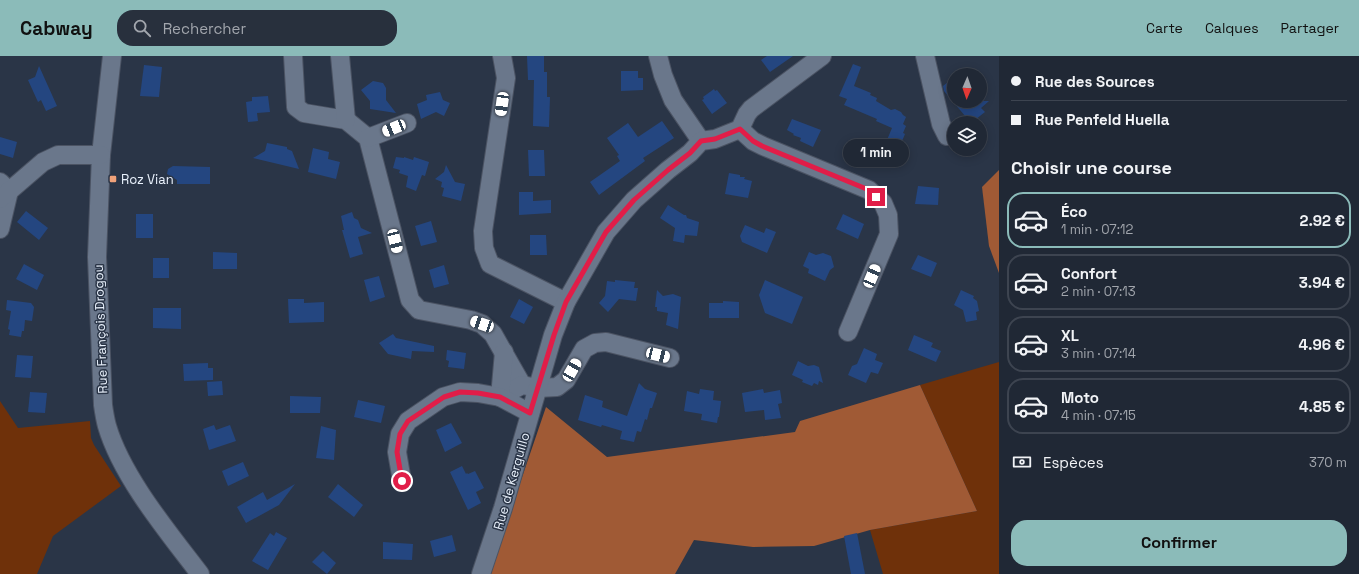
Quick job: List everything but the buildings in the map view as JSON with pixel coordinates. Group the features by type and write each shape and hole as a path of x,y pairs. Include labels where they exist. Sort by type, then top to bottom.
{"street":[{"name":"Rue François Drogou","path":"112,56 101,155 97,257 103,405 106,426 117,452 132,480 168,532 200,574"},
{"path":"293,56 296,107 304,113 346,120 368,138 410,300 419,310 471,320 482,324 493,334 504,352 530,387"},
{"path":"340,56 346,120"},
{"path":"502,56 506,78 483,231 484,248 490,264 566,302"},
{"path":"658,56 673,100 701,141 715,139 740,129 747,114 751,110 822,56"},
{"path":"926,56 941,124 947,136"},
{"path":"368,138 407,123"},
{"path":"740,129 753,141 762,146 869,190 883,204 888,215 889,234 848,332"},
{"name":"Rue de Kerguillo","path":"481,574 501,514 530,413 530,387 554,335 566,302 606,232 634,200 690,153 701,141"},
{"path":"0,229 3,191 44,162 58,155 101,155"},
{"path":"500,397 530,387 556,387 566,380 584,349 595,343 606,342 670,358"},
{"path":"500,397 504,352"},
{"path":"402,481 397,452 400,434 408,421 444,397 460,392 478,393 500,397 530,413"}],"shaded area":[{"path":"999,170 999,273 989,246 982,187"},
{"path":"999,362 999,574 883,574 870,530 977,511 920,385"},
{"path":"920,385 977,511 870,530 814,546 753,547 694,540 675,574 489,574 546,407 607,457 795,432 800,421"},
{"path":"0,401 18,428 90,421 91,438 94,445 121,486 53,536 37,574 0,574"}],"place":[{"name":"Roz Vian","path":"113,179"}],"route":[{"path":"402,481 397,452 400,434 408,421 444,397 460,392 478,393 500,397 530,413 554,335 566,302 606,232 634,200 690,153 701,141 715,139 740,129 753,141 762,146 869,190 876,197"}]}
